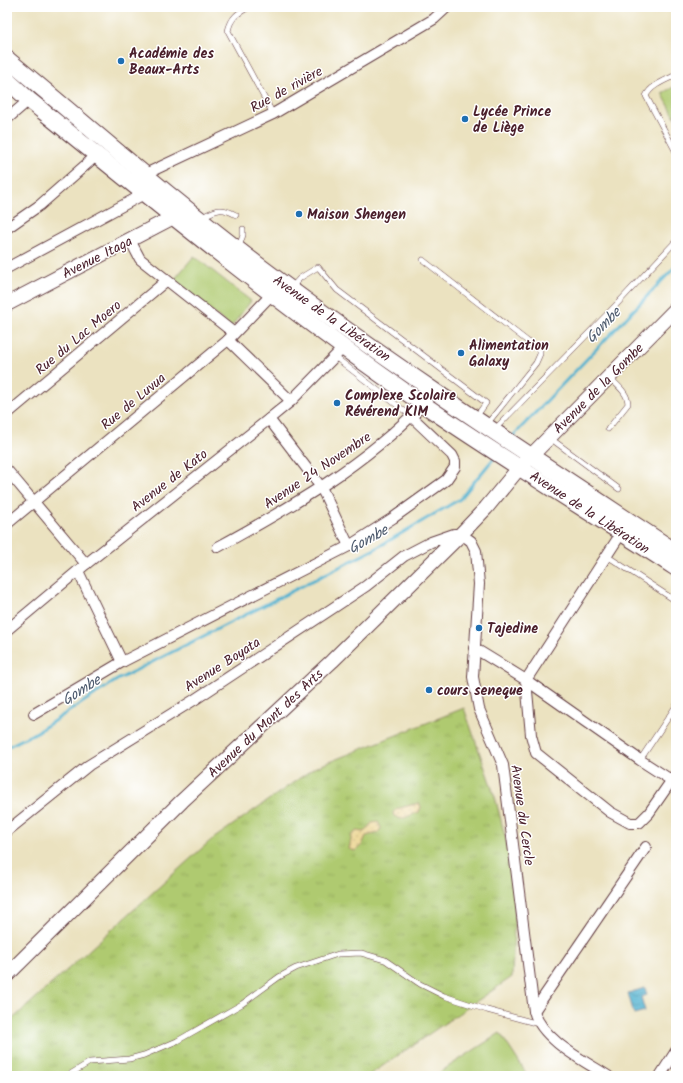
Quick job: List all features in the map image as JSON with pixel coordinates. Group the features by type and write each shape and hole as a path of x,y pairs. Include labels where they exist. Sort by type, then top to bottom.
{"main road":[{"name":"Avenue de la Libération","path":"7,59 137,178 144,194 272,294 339,352 424,404 486,431"},
{"name":"Avenue de la Libération","path":"7,80 29,100 97,155 137,178 193,214 238,250 486,431 519,458 622,532 676,568"},
{"name":"Avenue de la Libération","path":"519,458 676,552"}],"street":[{"name":"Rue de rivière","path":"137,178 273,114 434,19 447,7"},
{"path":"7,119 29,100"},
{"path":"7,228 40,205 97,155"},
{"path":"7,268 144,194"},
{"name":"Avenue Itaga","path":"7,304 174,218 193,214"},
{"path":"130,240 140,259 231,337 291,401"},
{"name":"Rue du Lac Moero","path":"7,414 166,281"},
{"name":"Rue de Luvua","path":"7,524 231,337 272,294"},
{"name":"Avenue de la Gombe","path":"519,458 549,437 610,378 676,309"},
{"name":"Avenue de Kato","path":"7,630 82,567 291,401 339,352"},
{"name":"Avenue 24 Novembre","path":"218,547 272,518 321,487 401,428 424,404"},
{"path":"34,714 122,662 349,546 394,518 446,480 455,467 455,460 452,455 412,416"},
{"path":"269,419 321,487 349,546"},
{"name":"Avenue du Mont des Arts","path":"7,975 182,801 332,661 461,534 486,508 519,458"},
{"path":"7,470 34,502 82,567 122,662"},
{"path":"474,648 526,680 640,760 674,777 649,813 639,823 630,823 610,812 536,753 531,735 526,680 622,532"},
{"name":"Avenue Boyata","path":"7,831 89,764 194,700 366,586 404,556 438,539 454,534 461,534"},
{"name":"Avenue du Cercle","path":"461,534 471,541 478,561 479,584 473,677 479,709 500,755 504,770 534,1011 539,1024 559,1044 608,1076"},
{"path":"534,1011 646,847"},
{"path":"660,1076 676,1051"}],"lane":[{"path":"250,7 235,15 230,23 228,31 273,114"},
{"path":"676,75 655,86 648,91 646,96 676,152"},
{"path":"193,214 225,209 236,215"},
{"path":"238,250 243,236 243,228"},
{"path":"486,431 618,304 676,241"},
{"path":"422,260 540,350 536,363 486,431"},
{"path":"291,289 300,278 318,267 337,290 486,403 486,431"},
{"path":"339,352 412,416"},
{"path":"608,429 628,404 627,396 610,378"},
{"path":"549,437 619,489"},
{"path":"607,556 676,601"},
{"path":"640,760 676,706"},
{"path":"68,1076 90,1062 129,1059 144,1055 178,1041 237,1007 279,977 296,968 338,954 361,953 385,960 420,984 444,996 487,1010 539,1024"}],"green space":[{"path":"676,86 676,119 662,93"},
{"path":"194,256 251,301 231,327 173,281"},
{"path":"464,708 495,797 516,879 512,977 368,1076 7,1076 7,1024 210,841 314,768"},
{"path":"500,1033 528,1076 434,1076"}],"sand":[{"path":"419,803 421,807 419,812 401,819 394,816 393,813 396,809"},
{"path":"378,822 381,828 378,833 366,836 362,845 355,851 349,849 352,835 357,831 364,832 372,823"}],"water":[{"path":"645,988 647,995 641,997 645,1011 634,1014 628,993"}],"waterway":[{"name":"Gombe","path":"512,437 676,266"},
{"name":"Gombe","path":"7,747 37,732 117,680 373,550 460,499 494,458"}],"place":[{"name":"Académie des Beaux-Arts","path":"121,61"},
{"name":"Lycée Prince de Liège","path":"465,119"},
{"name":"Maison Shengen","path":"299,214"},
{"name":"Alimentation Galaxy","path":"461,353"},
{"name":"Complexe Scolaire Révérend KIM","path":"337,403"},
{"name":"Tajedine","path":"479,628"},
{"name":"cours seneque","path":"429,690"}]}
